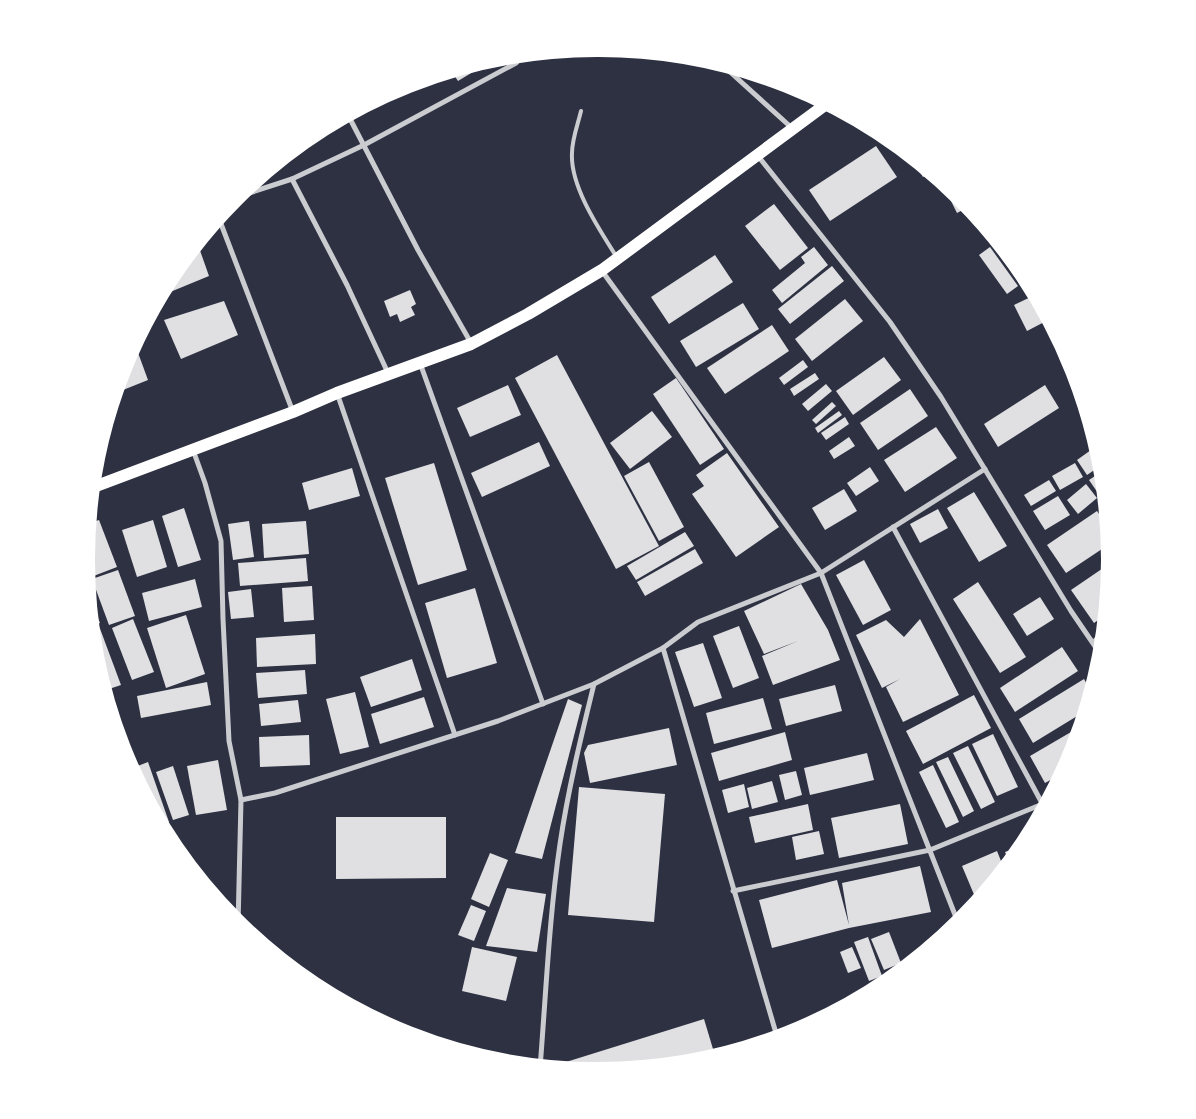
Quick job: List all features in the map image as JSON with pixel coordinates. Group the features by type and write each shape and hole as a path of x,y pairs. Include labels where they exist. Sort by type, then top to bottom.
{"main road":[{"path":"98,485 293,412 337,393 471,344 528,314 602,270 823,107"}],"street":[{"path":"250,193 292,179 364,145 519,60"},
{"path":"729,71 793,130"},
{"path":"350,119 418,250 471,344"},
{"path":"758,156 890,322 941,397 1071,611 1096,648"},
{"path":"292,179 389,375"},
{"path":"221,223 293,412"},
{"path":"602,270 821,573 956,917"},
{"path":"420,363 543,704"},
{"path":"337,393 455,735"},
{"path":"193,449 205,482 221,541 229,741 241,800 238,915"},
{"path":"241,800 275,793 498,721 594,684 663,648 698,622 821,573 985,468"},
{"path":"893,527 1042,802"},
{"path":"1092,643 1097,638"},
{"path":"663,648 775,1033"},
{"path":"540,1062 554,888 560,844 569,788 594,684"},
{"path":"733,891 930,850 1040,805"}],"lane":[{"path":"581,111 572,153 574,171 587,208 617,258"}],"building":[{"path":"480,68 458,81 454,75"},
{"path":"876,146 897,177 830,221 809,190"},
{"path":"917,167 926,175 923,177"},
{"path":"948,194 963,210 957,213"},
{"path":"774,204 808,248 780,270 745,226"},
{"path":"814,247 828,265 782,303 772,290 805,263 801,257"},
{"path":"990,247 1018,286 1007,294 979,255"},
{"path":"199,249 209,276 169,293"},
{"path":"715,255 733,282 669,324 651,297"},
{"path":"832,266 844,281 790,324 778,309"},
{"path":"410,290 416,304 411,307 415,315 400,322 397,314 390,317 384,301"},
{"path":"1030,297 1044,322 1027,331 1014,305"},
{"path":"845,299 863,321 812,361 795,339"},
{"path":"224,301 238,335 181,359 164,320"},
{"path":"743,303 759,329 696,367 680,341"},
{"path":"772,325 789,351 725,394 707,368"},
{"path":"137,351 148,380 121,391"},
{"path":"557,355 659,546 616,569 515,378"},
{"path":"884,357 901,380 853,415 836,391"},
{"path":"803,360 808,367 784,385 779,378"},
{"path":"815,373 819,379 794,396 790,389"},
{"path":"676,378 724,449 700,465 653,394"},
{"path":"826,384 832,391 808,411 802,404"},
{"path":"508,385 521,415 470,437 457,408"},
{"path":"1045,385 1059,408 998,447 984,424"},
{"path":"910,389 928,416 878,450 860,423"},
{"path":"832,402 836,406 816,424 812,420"},
{"path":"652,411 672,437 630,469 610,443"},
{"path":"839,411 842,415 818,433 815,428"},
{"path":"845,417 849,424 826,440 821,433"},
{"path":"936,427 957,458 905,492 884,460"},
{"path":"849,437 855,446 834,459 829,451"},
{"path":"539,442 550,466 482,497 471,473"},
{"path":"1092,450 1095,469 1087,475 1077,460"},
{"path":"727,453 779,527 736,557 692,494 704,486 696,475"},
{"path":"649,462 684,527 659,541 624,476"},
{"path":"434,463 467,570 418,585 385,478"},
{"path":"1075,463 1083,477 1060,490 1052,476"},
{"path":"870,467 879,481 856,496 847,483"},
{"path":"352,468 360,496 309,510 302,483"},
{"path":"1096,475 1099,495 1089,480"},
{"path":"1049,480 1056,491 1031,506 1024,495"},
{"path":"1086,484 1097,498 1078,514 1067,500"},
{"path":"844,489 857,511 825,530 812,508"},
{"path":"974,492 1007,546 979,562 947,508"},
{"path":"1058,496 1070,515 1045,530 1033,511"},
{"path":"184,508 201,560 178,567 162,516"},
{"path":"938,509 948,528 920,543 910,524"},
{"path":"1097,511 1102,518 1104,548 1066,573 1047,545"},
{"path":"99,520 117,567 92,576 92,560 94,522"},
{"path":"153,520 167,567 137,577 122,530"},
{"path":"249,521 254,557 233,560 228,524"},
{"path":"306,521 309,554 264,558 262,524"},
{"path":"685,532 694,546 636,580 627,566"},
{"path":"695,549 703,563 645,596 637,582"},
{"path":"306,558 308,581 240,586 238,563"},
{"path":"864,560 891,610 863,625 836,575"},
{"path":"1104,568 1100,619 1094,623 1071,590"},
{"path":"118,570 135,616 109,625 93,579"},
{"path":"195,579 202,607 149,621 142,593"},
{"path":"978,582 1026,657 1000,673 953,599"},
{"path":"801,584 828,630 840,660 773,685 762,656 798,641 764,654 744,611"},
{"path":"312,586 314,620 284,622 282,588"},
{"path":"475,588 497,663 447,678 425,603"},
{"path":"251,589 254,617 231,619 228,592"},
{"path":"1040,597 1054,619 1027,636 1013,614"},
{"path":"95,611 100,623 97,624"},
{"path":"186,615 205,674 166,688 147,628"},
{"path":"133,619 154,672 132,680 112,628"},
{"path":"920,619 959,695 903,722 886,687 900,679 882,688 856,635 886,620 904,637"},
{"path":"99,626 121,685 109,689 102,658 97,627"},
{"path":"739,626 759,678 733,688 713,636"},
{"path":"315,634 316,664 257,667 256,638"},
{"path":"703,643 722,698 694,707 675,652"},
{"path":"1062,647 1078,671 1015,712 1000,688"},
{"path":"412,659 422,690 371,707 360,677"},
{"path":"305,670 307,694 258,698 256,673"},
{"path":"1084,679 1088,686 1079,715 1033,743 1019,719"},
{"path":"207,682 211,705 141,718 137,696"},
{"path":"835,685 842,711 786,726 779,699"},
{"path":"355,692 369,747 340,754 326,699"},
{"path":"974,695 991,728 923,764 906,731"},
{"path":"424,697 434,727 380,744 371,714"},
{"path":"763,698 772,729 714,744 706,713"},
{"path":"568,699 582,705 542,859 515,853"},
{"path":"298,700 301,722 261,726 259,704"},
{"path":"669,728 677,765 590,783 584,753 588,745"},
{"path":"1074,730 1054,778 1045,783 1030,756"},
{"path":"785,732 792,760 719,781 711,753"},
{"path":"993,734 1018,787 997,796 972,744"},
{"path":"309,735 310,765 260,767 259,737"},
{"path":"968,746 995,802 981,809 953,753"},
{"path":"867,753 874,780 810,795 804,768"},
{"path":"948,757 974,811 963,817 936,762"},
{"path":"218,760 227,810 196,815 187,766"},
{"path":"148,762 169,822 167,823 160,812 137,766"},
{"path":"933,765 959,822 946,828 919,772"},
{"path":"173,766 189,815 173,820 156,772"},
{"path":"796,771 802,795 785,800 779,775"},
{"path":"772,781 778,802 752,809 747,788"},
{"path":"744,784 749,807 728,813 722,790"},
{"path":"579,787 665,794 654,922 568,915"},
{"path":"808,804 813,830 755,843 749,817"},
{"path":"900,804 908,844 839,858 831,818"},
{"path":"336,817 446,817 446,878 336,879"},
{"path":"819,831 824,854 796,860 792,837"},
{"path":"1012,849 1007,856 1005,852"},
{"path":"997,851 1002,863 975,896 962,866"},
{"path":"490,853 508,860 489,907 471,899"},
{"path":"920,866 931,912 849,928 772,948 759,900 837,880 849,925 842,883"},
{"path":"507,888 546,894 537,952 486,946"},
{"path":"471,905 486,911 474,941 458,935"},
{"path":"889,932 901,963 884,970 871,939"},
{"path":"868,937 882,976 869,981 854,942"},
{"path":"472,947 517,957 506,1001 462,991"},
{"path":"852,947 861,968 848,973 840,952"},
{"path":"704,1019 714,1052 664,1061 631,1064 567,1064 566,1062"}]}
